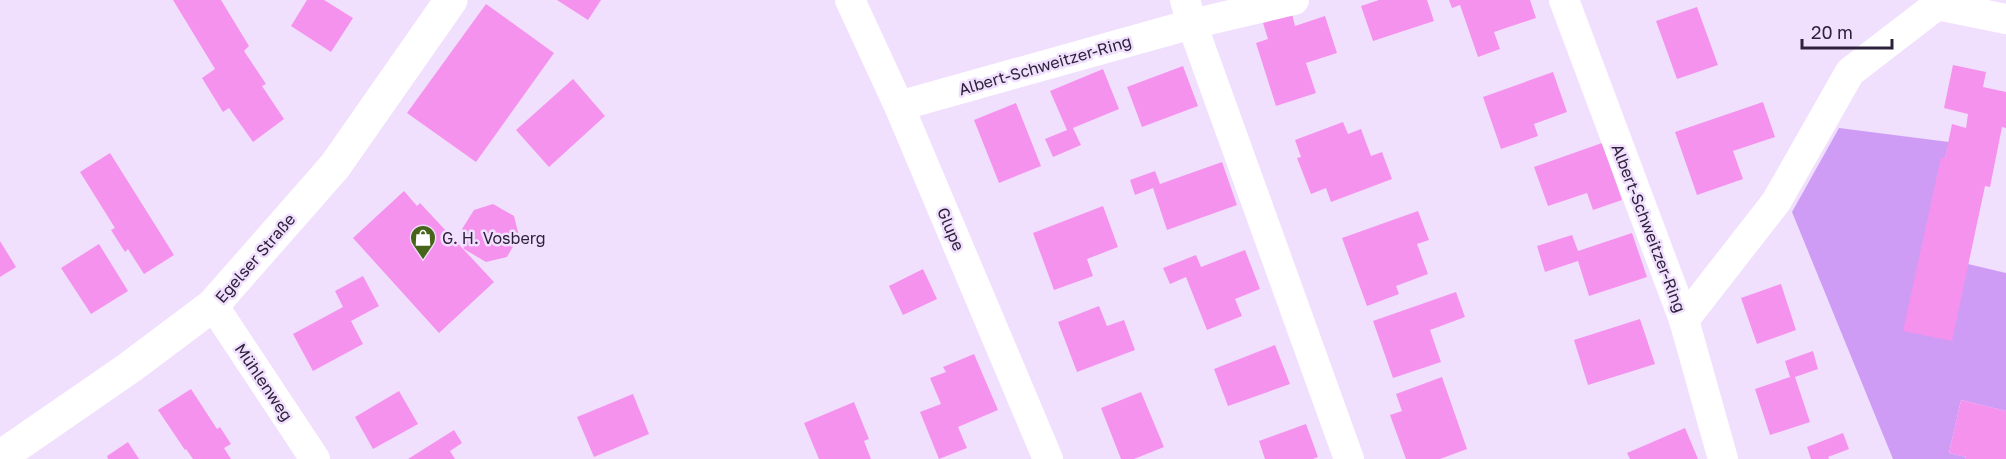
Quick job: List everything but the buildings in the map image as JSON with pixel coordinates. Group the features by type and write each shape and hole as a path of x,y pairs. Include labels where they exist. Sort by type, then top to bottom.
{"main road":[{"name":"Egelser Straße","path":"0,457 129,368 213,305 335,166 451,0"}],"street":[{"name":"Glupe","path":"850,0 898,106 1048,459"},
{"name":"Albert-Schweitzer-Ring","path":"898,106 1189,12 1294,0"},
{"name":"Albert-Schweitzer-Ring","path":"1564,0 1684,320 1723,459"},
{"path":"1684,320 1776,202 1850,72 1937,6 2006,19"},
{"path":"1189,12 1348,459"},
{"name":"Mühlenweg","path":"213,305 315,459"}],"shaded area":[{"path":"1839,128 1949,142 1945,158 1968,264 2006,273 2006,411 1961,400 1949,453 1966,457 1965,459 1893,459 1792,212"}],"place":[{"name":"G. H. Vosberg","path":"423,261"}]}
